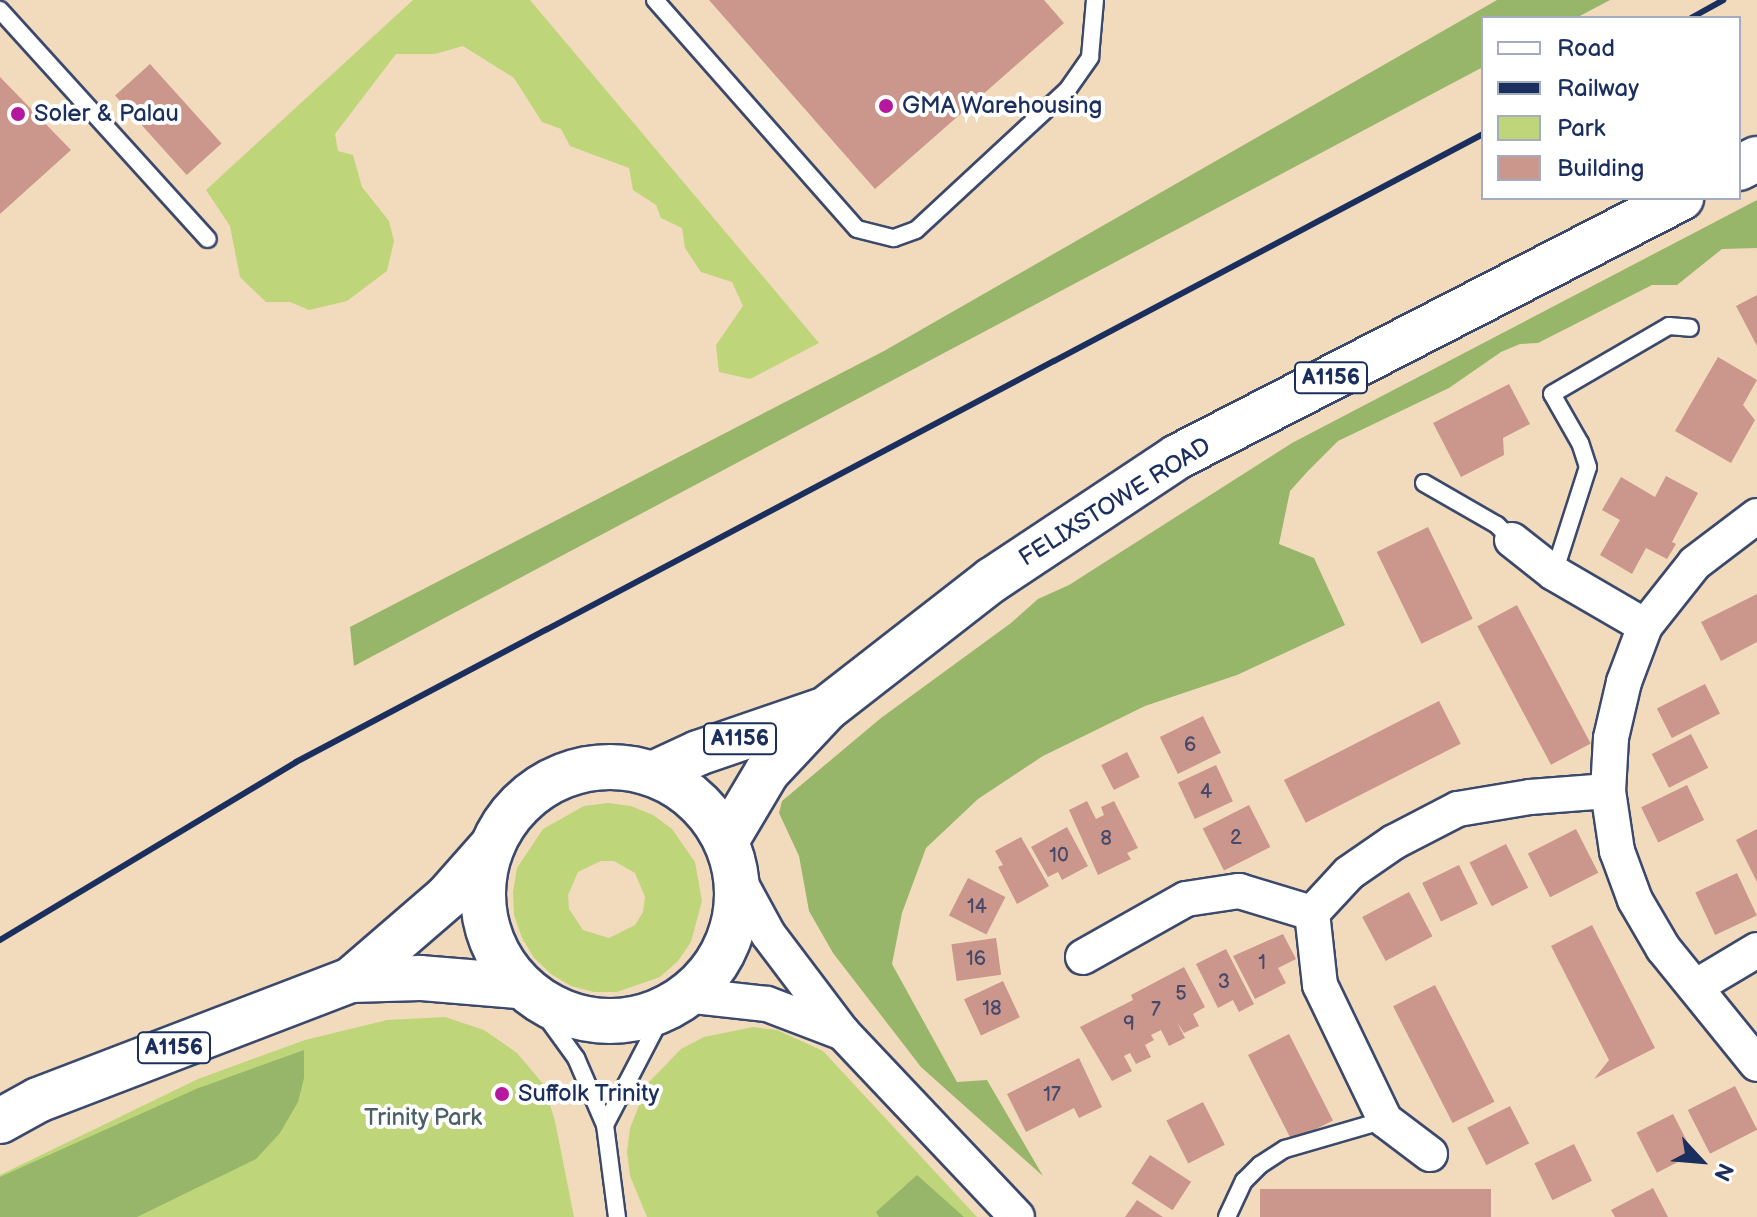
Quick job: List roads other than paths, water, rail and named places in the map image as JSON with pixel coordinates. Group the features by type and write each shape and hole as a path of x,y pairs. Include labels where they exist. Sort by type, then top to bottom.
{"main road":[{"name":"FELIXSTOWE ROAD","path":"731,858 767,772 826,709 992,580 1177,457 1677,200"},
{"name":"FELIXSTOWE ROAD","path":"655,773 698,753 826,709"},
{"path":"617,765 655,773 690,793 711,814 731,858 739,906 731,932 706,977 676,1001 638,1020 608,1022 567,1016 525,993 497,957 489,928 484,886 493,845 512,812 543,784 577,770 617,765"},
{"name":"A1156","path":"351,980 447,897 493,845"},
{"name":"A1156","path":"0,1121 38,1100 351,980 420,978 525,993"}],"street":[{"path":"1757,516 1695,563 1645,626 1624,682 1611,738 1608,791 1617,851 1635,900 1663,948 1757,1064"},
{"path":"1512,540 1554,573 1645,626"},
{"path":"1312,913 1360,865 1394,842 1458,809 1530,797 1608,791"},
{"path":"731,858 768,934 843,1033 1017,1217"},
{"path":"1083,957 1186,899 1239,891 1312,913"},
{"path":"1312,913 1320,985 1385,1120 1430,1154"},
{"path":"1695,987 1757,950"},
{"path":"676,1001 767,1004 843,1033"}],"lane":[{"path":"655,0 857,229 894,238 916,230 1068,89 1090,57 1095,0"},
{"path":"0,10 208,239"},
{"path":"1554,573 1588,467 1580,443 1552,394 1669,326 1690,328"},
{"path":"1424,483 1497,525 1512,540"},
{"path":"525,993 576,1058 605,1125 617,1217"},
{"path":"605,1125 676,1001"},
{"path":"1227,1217 1244,1181 1260,1165 1285,1149 1385,1120"}],"railway":[{"path":"1695,16 1723,0"},
{"path":"0,940 296,762 1481,135"}],"place":[{"name":"GMA Warehousing","path":"886,106"},
{"name":"Soler & Palau","path":"18,114"},
{"name":"Suffolk Trinity","path":"502,1094"}],"park label":[{"name":"Trinity Park","path":"423,1118"}]}
